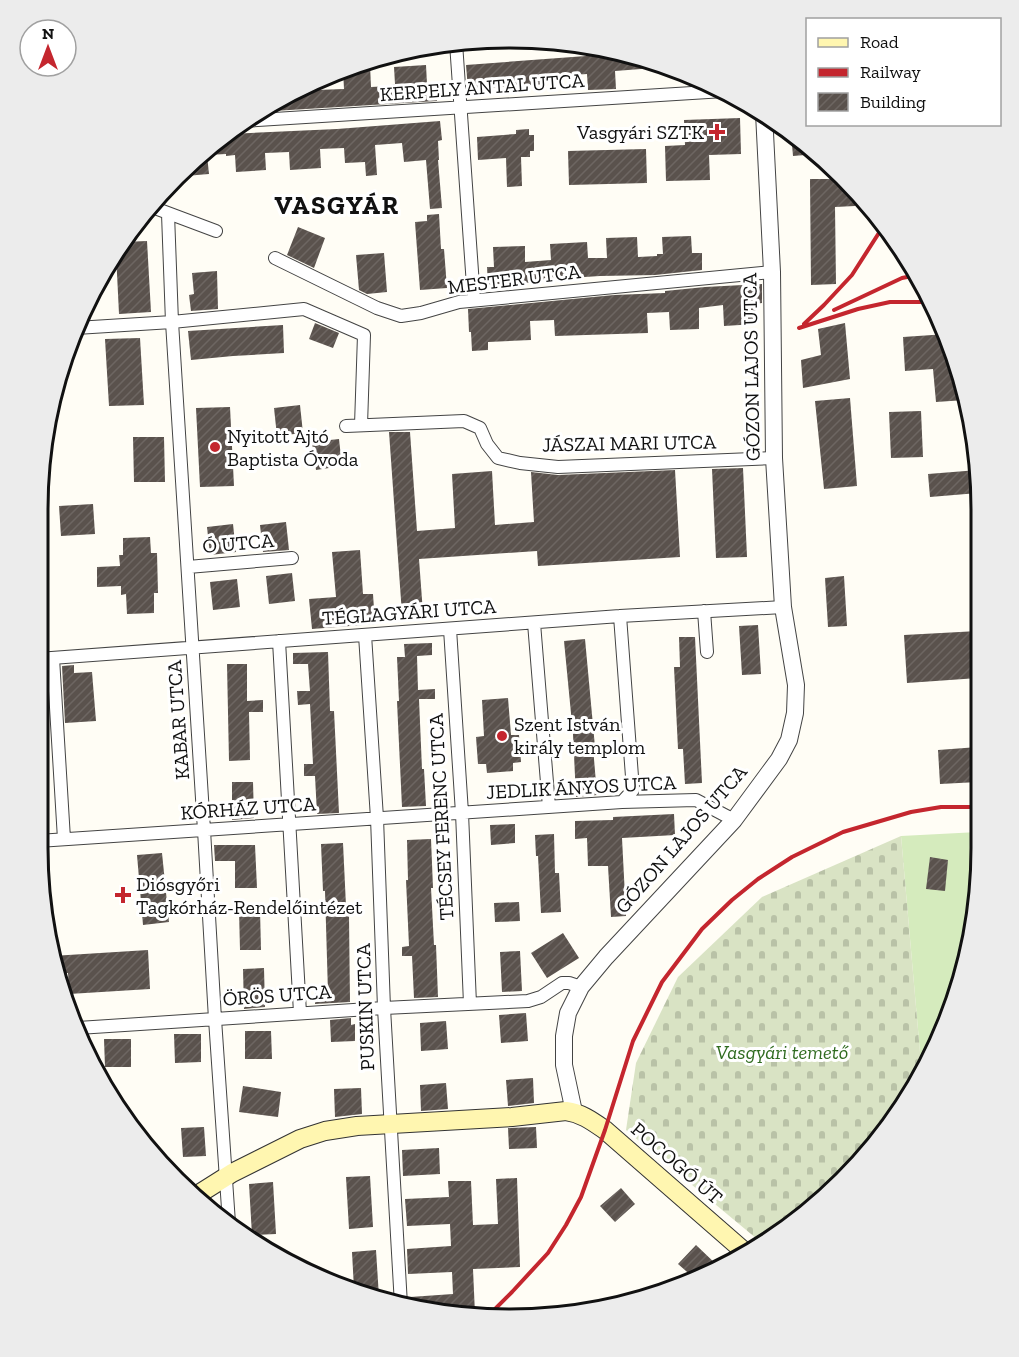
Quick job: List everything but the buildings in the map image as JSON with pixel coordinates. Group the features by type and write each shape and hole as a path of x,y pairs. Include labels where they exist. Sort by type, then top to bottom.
{"main road":[{"path":"203,1192 300,1139 325,1131 357,1126 574,1112"},
{"name":"POCOGÓ ÚT","path":"574,1112 605,1130 739,1247"}],"street":[{"path":"457,51 474,300"},
{"name":"KERPELY ANTAL UTCA","path":"263,120 706,92"},
{"name":"GÓZON LAJOS UTCA","path":"574,1112 564,1065 564,1036 568,1013 581,987 606,957 734,820 779,759 789,740 795,713 796,685 783,607 774,458 772,272 765,125"},
{"path":"159,210 216,231"},
{"name":"KABAR UTCA","path":"168,214 172,322 229,1214"},
{"name":"MESTER UTCA","path":"274,258 377,308 401,316 474,300 772,272"},
{"path":"86,327 172,322 304,309 364,335 361,425"},
{"name":"JÁSZAI MARI UTCA","path":"346,426 464,421 480,428 487,444 498,458 558,467 774,458"},
{"name":"Ó UTCA","path":"188,567 292,558"},
{"name":"TÉGLAGYÁRI UTCA","path":"48,658 534,622 783,607"},
{"path":"704,611 707,652"},
{"path":"620,616 633,790 622,802"},
{"path":"534,622 549,807"},
{"name":"TÉCSEY FERENC UTCA","path":"450,629 462,813 470,1004"},
{"name":"PUSKIN UTCA","path":"365,635 378,818 384,1008 400,1296"},
{"path":"279,641 300,1013"},
{"path":"53,658 64,839"},
{"name":"JEDLIK ÁNYOS UTCA","path":"462,813 622,802 696,800 734,820"},
{"name":"KÓRHÁZ UTCA","path":"48,841 462,813"},
{"name":"ÖRÖS UTCA","path":"85,1028 528,1001 541,997 562,983 569,982 581,987"}],"green space":[{"path":"971,832 970,878 962,938 947,996 920,1057 901,836"},
{"name":"Vasgyári temető","path":"901,836 920,1057 876,1128 836,1174 790,1214 755,1238 626,1130 636,1063 678,977 762,897"}],"railway":[{"path":"804,324 852,275 879,233"},
{"path":"834,310 908,277"},
{"path":"799,328 858,309 890,302 921,302"},
{"path":"495,1309 548,1253 566,1225 581,1197 633,1041 662,982 702,929 758,879 792,857 843,832 911,812 941,807 971,807"}],"place":[{"name":"Vasgyári SZTK","path":"717,132"},
{"name":"Nyitott Ajtó Baptista Óvoda","path":"215,447"},
{"name":"Szent István király templom","path":"502,736"},
{"name":"Diósgyőri Tagkórház-Rendelőintézet","path":"123,895"}],"district":[{"name":"VASGYÁR","path":"337,205"}]}
